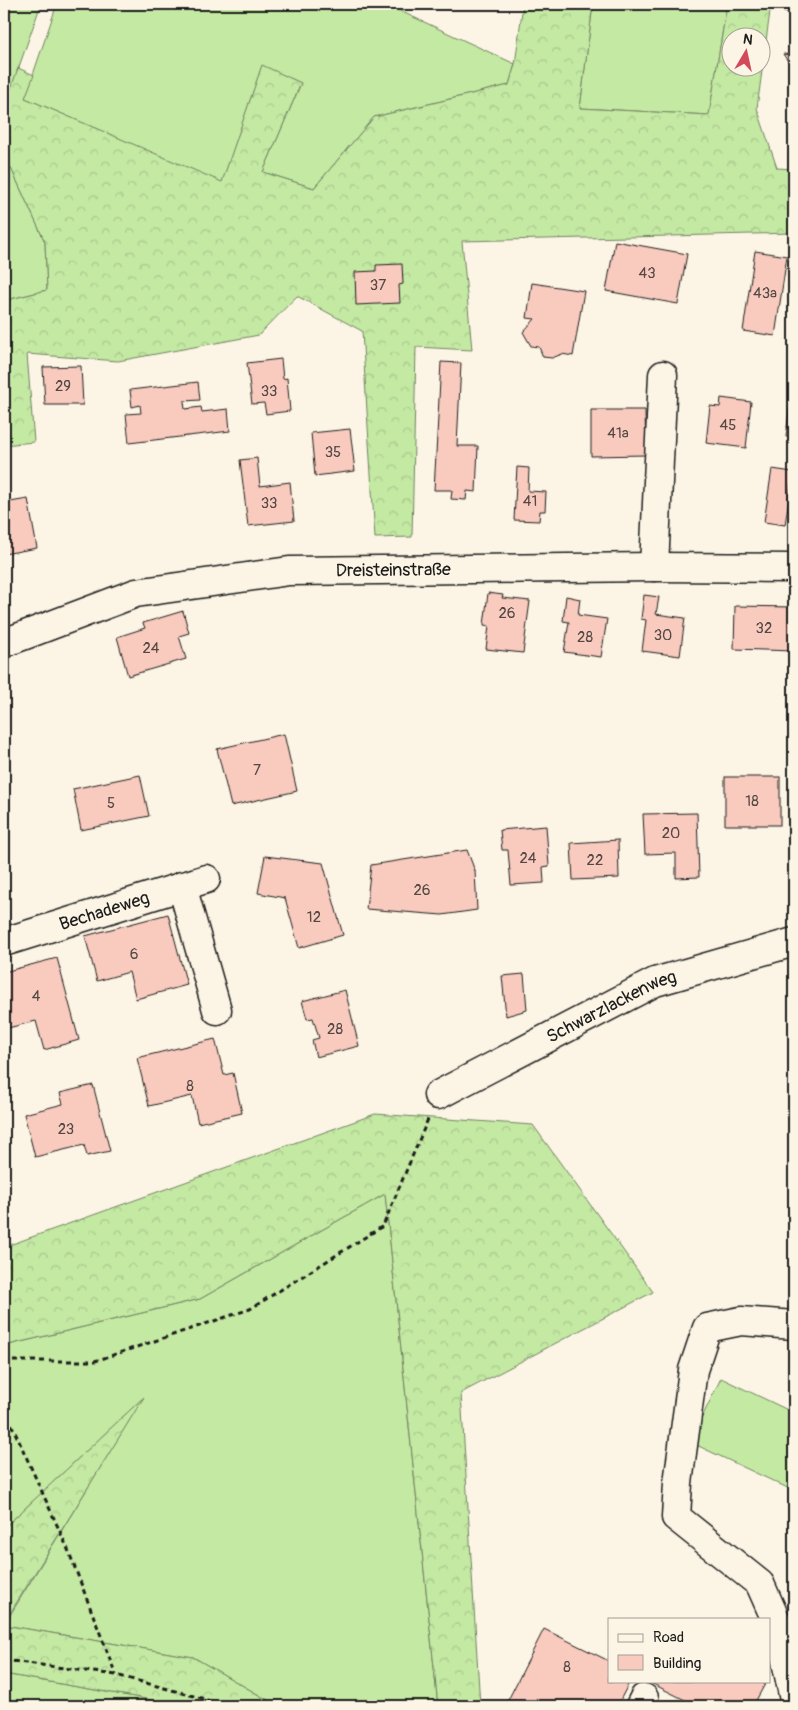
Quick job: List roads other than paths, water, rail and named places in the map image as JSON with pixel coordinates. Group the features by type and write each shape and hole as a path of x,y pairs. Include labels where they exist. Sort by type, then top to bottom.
{"street":[{"path":"654,567 663,375"},
{"name":"Dreisteinstraße","path":"4,643 136,593 289,571 654,567 794,568"},
{"name":"Bechadeweg","path":"4,942 194,882 217,1010"},
{"name":"Schwarzlackenweg","path":"438,1096 655,982 794,942"},
{"path":"794,1325 741,1321 707,1328 692,1370 678,1483 676,1517 760,1584 779,1627 794,1704"}]}
